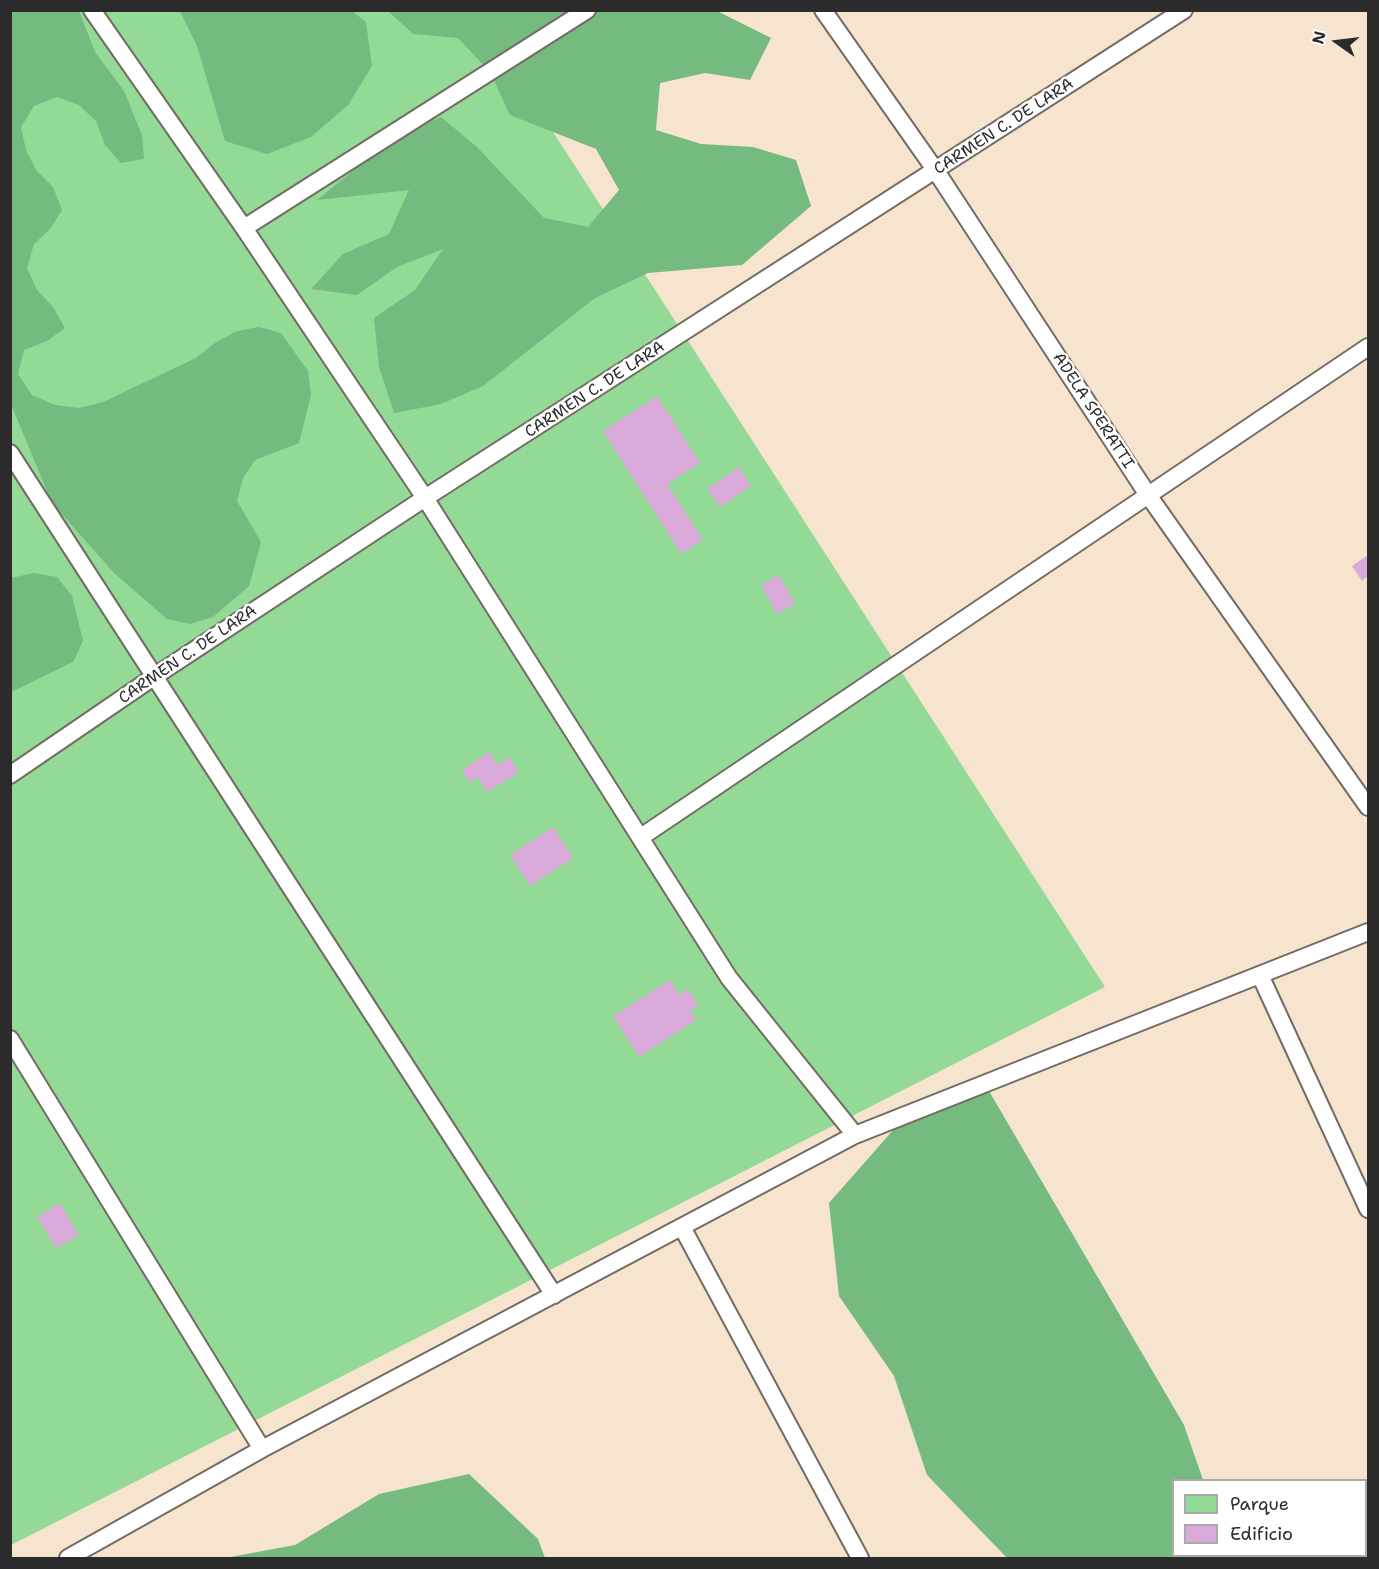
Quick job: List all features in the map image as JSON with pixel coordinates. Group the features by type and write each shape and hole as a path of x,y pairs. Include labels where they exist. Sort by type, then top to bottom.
{"lane":[{"path":"92,10 244,228 425,498 729,978 855,1136"},
{"path":"244,228 588,10"},
{"name":"ADELA SPERATTI","path":"824,10 936,171 1148,495 1368,807"},
{"name":"CARMEN C. DE LARA","path":"10,775 155,676 425,498 1184,10"},
{"path":"641,837 1368,347"},
{"path":"10,453 554,1295"},
{"path":"69,1558 262,1449 855,1136 1368,932"},
{"path":"1260,975 1368,1209"},
{"path":"10,1039 262,1449"},
{"path":"682,1227 860,1558"}],"green space":[{"path":"10,11 79,11 95,52 124,91 142,135 144,159 121,163 105,145 96,121 79,105 57,97 34,106 21,127 26,150 36,170 53,187 62,210 50,229 34,244 27,268 37,290 53,307 65,328 47,341 24,350 18,374 32,395 55,405 79,408 103,402 196,358 215,343 237,331 259,327 281,333 308,371 311,395 299,443 255,460 243,478 237,501 261,542 249,586 213,617 190,624 167,619 114,573 52,503 11,404"},
{"path":"11,11 475,11 1105,987 11,1545"},
{"path":"180,11 352,11 366,22 372,66 348,105 311,137 267,154 225,141 197,46"},
{"path":"388,11 717,11 771,38 750,80 705,73 660,83 656,130 701,144 753,147 796,160 811,206 742,265 648,273 595,298 483,386 441,404 394,413 379,367 374,318 415,290 443,249 397,267 357,295 311,289 343,254 389,234 409,190 317,200 396,136 441,117 477,147 544,218 588,227 619,190 596,149 510,115 490,72 458,38 413,34"},
{"path":"34,573 57,577 72,596 83,641 73,662 11,692 11,578"},
{"path":"989,1091 1184,1425 1203,1479 1172,1479 1172,1557 1228,1558 1007,1558 927,1475 894,1376 839,1296 829,1203 894,1129"},
{"path":"469,1474 538,1539 545,1558 225,1558 295,1545 379,1494"}],"building":[{"path":"657,396 700,463 667,484 703,540 681,554 603,431"},
{"path":"739,467 751,486 720,507 707,489"},
{"path":"1368,555 1368,576 1362,581 1352,566"},
{"path":"779,575 795,604 777,614 761,585"},
{"path":"489,752 498,765 509,757 519,772 487,792 478,777 470,783 462,770"},
{"path":"553,827 573,858 530,886 510,855"},
{"path":"670,980 679,995 688,989 698,1005 690,1011 696,1020 639,1057 613,1016"},
{"path":"60,1203 79,1235 56,1248 37,1217"}]}
